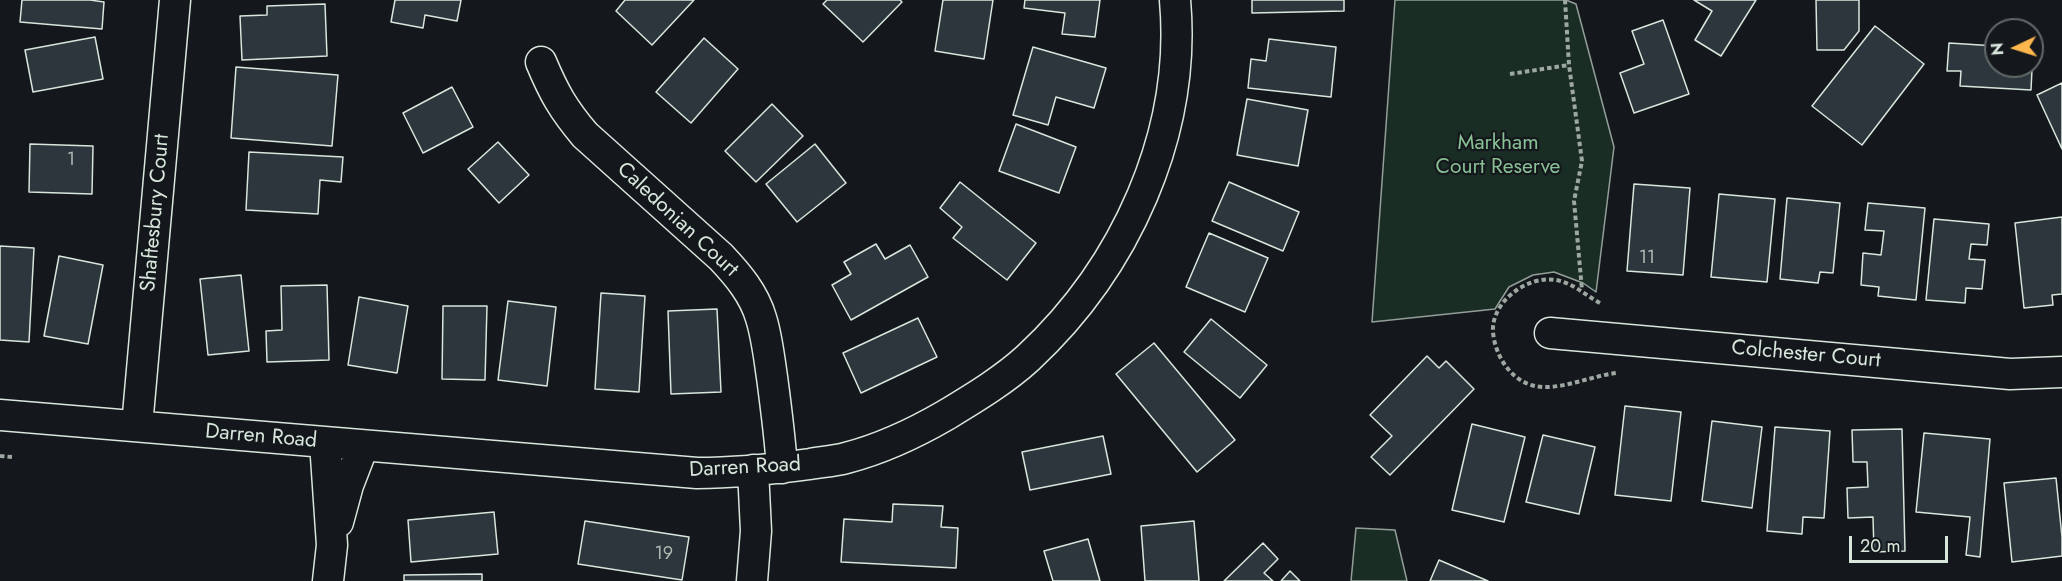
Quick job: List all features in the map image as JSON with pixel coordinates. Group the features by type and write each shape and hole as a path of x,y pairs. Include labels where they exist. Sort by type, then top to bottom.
{"street":[{"name":"Shaftesbury Court","path":"137,426 175,0"},
{"name":"Darren Road","path":"0,415 697,473 767,469 845,459 880,447 925,427 968,402 1018,367 1069,316 1097,280 1136,213 1156,158 1168,114 1173,78 1176,53 1175,0"},
{"name":"Caledonian Court","path":"541,62 566,112 585,135 721,257 741,278 761,317 779,430 767,469 756,531 752,581"},
{"name":"Colchester Court","path":"1550,333 2010,374 2062,372"},
{"path":"326,442 332,545"},
{"path":"328,581 332,545 348,485 363,446"}],"path":[{"path":"1565,0 1569,65 1582,162 1574,201 1582,291"},
{"path":"1510,74 1569,65"},
{"path":"0,456 12,457"}],"green space":[{"name":"Markham Court Reserve","path":"1395,0 1566,0 1576,4 1614,147 1596,292 1583,283 1554,272 1533,275 1509,287 1495,309 1372,322"},
{"path":"1356,528 1395,530 1407,581 1351,581"}],"building":[{"path":"22,0 104,2 102,29 20,22"},
{"path":"395,0 461,0 457,21 425,15 423,28 391,22"},
{"path":"625,0 694,0 652,45 616,11"},
{"path":"827,0 900,0 902,2 863,42 823,4"},
{"path":"943,0 993,0 984,59 935,51"},
{"path":"1025,0 1100,0 1095,37 1062,34 1065,13 1024,8"},
{"path":"1252,0 1344,0 1344,11 1252,13"},
{"path":"1694,0 1756,0 1721,56 1695,40 1712,11"},
{"path":"1816,0 1859,0 1859,31 1844,50 1817,50"},
{"path":"325,4 327,56 242,60 240,16 267,15 267,6"},
{"path":"1663,20 1689,94 1634,113 1620,73 1644,64 1632,31"},
{"path":"1875,26 1924,64 1862,145 1812,106"},
{"path":"95,37 103,79 33,92 25,50"},
{"path":"704,38 738,69 691,123 656,92"},
{"path":"1269,39 1336,47 1331,97 1248,88 1251,59 1266,61"},
{"path":"1949,43 1984,45 1984,78 2032,78 2031,90 1960,86 1961,71 1947,71"},
{"path":"1033,47 1106,68 1094,108 1056,97 1048,125 1013,115"},
{"path":"236,67 338,75 332,146 231,138"},
{"path":"2062,83 2062,149 2037,95"},
{"path":"452,87 473,127 423,153 403,113"},
{"path":"1247,99 1308,110 1298,166 1237,155"},
{"path":"772,104 803,136 756,182 725,151"},
{"path":"1016,124 1076,147 1059,193 999,171"},
{"path":"498,142 529,175 499,203 468,169"},
{"path":"30,144 93,146 92,194 29,192"},
{"path":"815,144 846,183 797,222 766,184"},
{"path":"249,152 343,157 341,182 320,180 318,214 246,210"},
{"path":"960,182 1036,243 1007,280 953,238 962,227 940,208"},
{"path":"1229,182 1299,212 1283,251 1212,221"},
{"path":"1634,184 1690,188 1683,275 1627,271"},
{"path":"1719,194 1775,199 1767,282 1711,277"},
{"path":"1787,198 1840,203 1833,273 1820,272 1818,283 1780,279"},
{"path":"1868,203 1925,208 1916,300 1878,296 1879,287 1861,285 1863,253 1881,255 1884,231 1865,230"},
{"path":"2062,217 2062,294 2052,295 2053,305 2024,308 2015,223"},
{"path":"1934,219 1989,224 1987,245 1971,244 1969,259 1985,260 1982,289 1966,288 1965,303 1926,300"},
{"path":"1209,233 1268,258 1245,312 1186,287"},
{"path":"876,244 885,259 910,245 928,277 851,320 832,285 851,274 844,262"},
{"path":"0,246 34,248 29,342 0,340"},
{"path":"59,256 103,265 88,344 44,336"},
{"path":"241,275 249,351 208,355 200,279"},
{"path":"327,285 329,360 267,362 266,331 282,330 281,286"},
{"path":"601,293 645,296 639,392 595,389"},
{"path":"359,297 408,306 397,373 348,365"},
{"path":"508,301 556,307 547,386 498,380"},
{"path":"443,306 487,306 485,380 442,379"},
{"path":"717,309 721,392 671,394 668,311"},
{"path":"918,318 937,357 861,393 843,353"},
{"path":"1211,319 1267,365 1240,398 1184,352"},
{"path":"1154,343 1235,440 1197,472 1116,374"},
{"path":"1427,356 1439,368 1446,361 1474,389 1390,475 1371,457 1392,436 1370,415"},
{"path":"1625,406 1681,412 1671,501 1615,495"},
{"path":"1712,421 1762,427 1752,508 1702,501"},
{"path":"1472,424 1525,437 1504,522 1452,510"},
{"path":"1775,427 1830,431 1824,518 1803,517 1802,534 1767,531"},
{"path":"1902,429 1905,551 1874,552 1873,517 1848,518 1847,488 1868,487 1867,462 1853,462 1852,430"},
{"path":"1924,433 1990,439 1980,557 1966,555 1970,517 1916,512"},
{"path":"1543,435 1595,447 1579,514 1526,502"},
{"path":"1103,436 1111,474 1030,490 1022,452"},
{"path":"2056,478 2062,556 2012,562 2004,483"},
{"path":"893,504 943,506 941,527 958,528 956,568 841,562 844,519 892,522"},
{"path":"494,512 498,554 411,562 408,520"},
{"path":"585,521 689,537 682,580 578,564"},
{"path":"1194,521 1199,581 1145,581 1141,526"},
{"path":"1088,539 1100,581 1053,581 1044,551"},
{"path":"1263,543 1278,559 1264,573 1273,581 1224,581"},
{"path":"1439,560 1488,581 1430,581"},
{"path":"1290,571 1300,581 1281,581"},
{"path":"482,574 482,581 404,581 404,575"}]}
